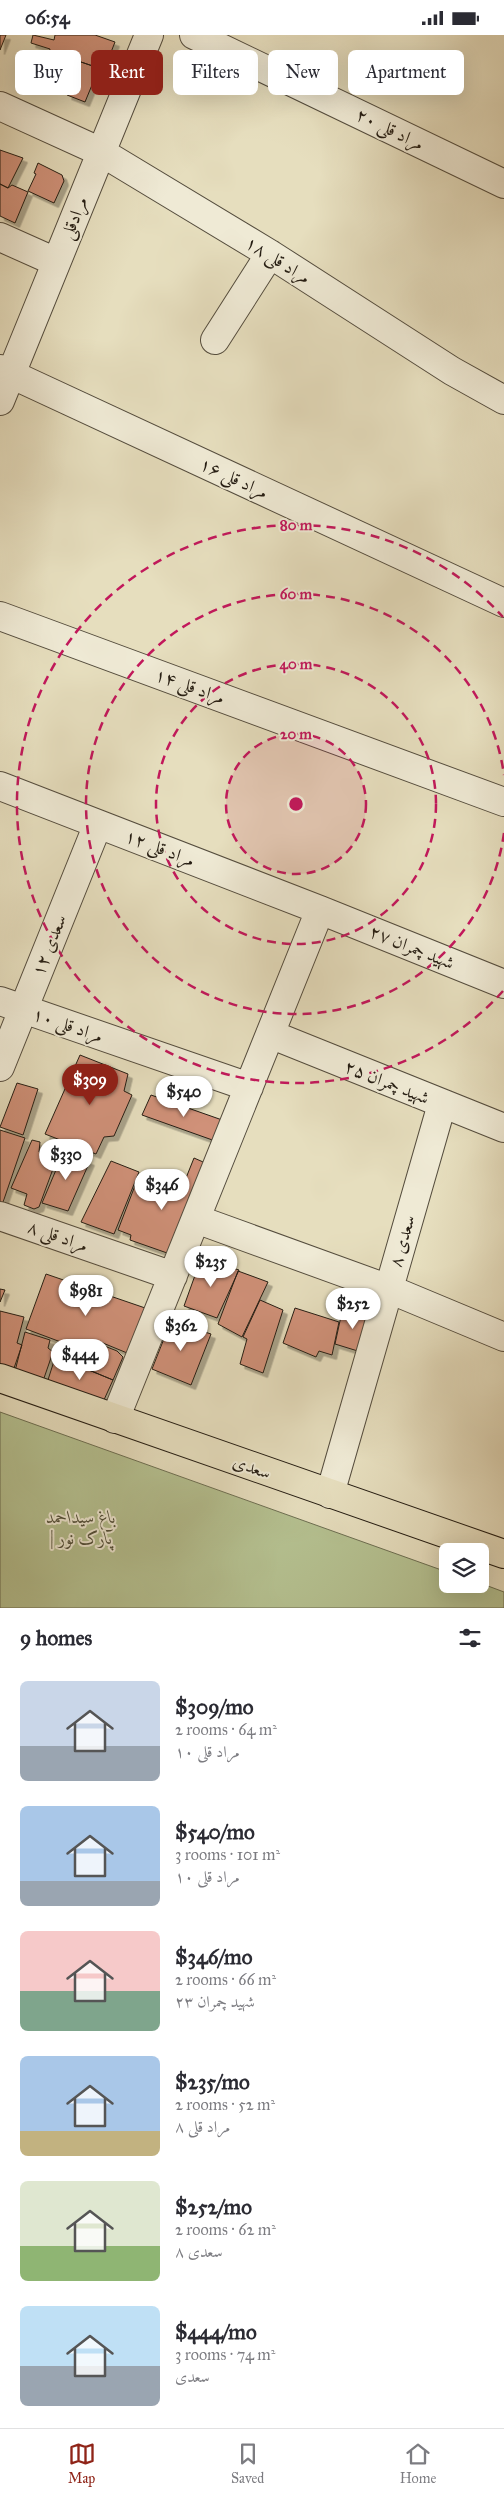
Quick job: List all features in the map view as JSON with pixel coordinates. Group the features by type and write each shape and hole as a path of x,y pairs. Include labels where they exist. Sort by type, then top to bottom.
{"main road":[{"name":"سعدی","path":"0,1378 504,1554"}],"street":[{"name":"مرادقلی","path":"0,401 6,371 56,262 149,35"},
{"name":"مراد قلی ۲۰","path":"194,35 504,184"},
{"name":"مراد قلی ۱۸","path":"0,107 101,152 270,254 452,371 504,401"},
{"path":"0,237 56,262"},
{"path":"215,340 270,254"},
{"name":"مراد قلی ۱۶","path":"6,371 504,603"},
{"name":"مراد قلی ۱۴","path":"0,616 504,802"},
{"name":"مراد قلی ۱۲","path":"0,786 320,910"},
{"name":"سعدی ۱۲","path":"0,1067 12,1005 98,824"},
{"path":"115,1419 320,910"},
{"name":"شهید چمران ۲۷","path":"320,910 504,984"},
{"name":"مراد قلی ۱۰","path":"12,1005 249,1087"},
{"name":"شهید چمران ۲۵","path":"270,1034 442,1105 504,1128"},
{"name":"سعدی ۸","path":"330,1494 442,1105"},
{"name":"مراد قلی ۸","path":"0,1216 173,1276"},
{"path":"196,1219 389,1289 504,1337"}],"green space":[{"name":"باغ سیداحمد | پارک نور","path":"0,1412 439,1569 439,1593 489,1593 489,1586 504,1592 504,1608 0,1608"}],"building":[{"path":"0,35 6,35 0,50"},
{"path":"33,35 54,40 55,35 95,35 115,42 112,50 91,50 91,65 81,62 81,50 50,50 31,43"},
{"path":"81,62 91,65 91,87 85,102 67,95 81,95"},
{"path":"0,150 23,158 8,188 0,184"},
{"path":"38,163 62,175 64,181 54,203 28,191 36,174 34,173"},
{"path":"0,184 8,188 12,185 28,192 15,223 0,216"},
{"path":"80,1055 128,1074 124,1091 132,1095 114,1136 104,1137 96,1154 45,1134"},
{"path":"17,1083 38,1089 23,1135 0,1127"},
{"path":"151,1095 225,1121 218,1142 142,1115"},
{"path":"0,1130 25,1138 0,1211"},
{"path":"32,1140 40,1142 39,1152 57,1158 39,1207 34,1209 24,1205 27,1194 11,1188"},
{"path":"64,1151 90,1161 68,1211 42,1203"},
{"path":"194,1158 210,1165 170,1254 130,1240 131,1235 118,1230 136,1183 156,1191 160,1186 180,1193"},
{"path":"111,1161 139,1172 114,1234 81,1222"},
{"path":"205,1260 239,1270 217,1318 184,1306 198,1267"},
{"path":"238,1271 268,1282 242,1337 218,1324"},
{"path":"46,1274 151,1310 132,1355 98,1341 93,1354 26,1329"},
{"path":"0,1289 5,1290 0,1302"},
{"path":"260,1300 283,1310 263,1373 240,1364 247,1339 243,1337"},
{"path":"343,1307 373,1317 361,1352 335,1344"},
{"path":"295,1308 339,1322 332,1355 319,1351 316,1357 283,1343"},
{"path":"0,1311 24,1317 17,1343 22,1345 13,1371 0,1367"},
{"path":"171,1321 211,1334 191,1385 152,1369"},
{"path":"25,1332 50,1340 48,1348 53,1352 43,1381 15,1371"},
{"path":"97,1343 117,1351 123,1357 113,1380 84,1368 89,1353 93,1354"},
{"path":"54,1361 84,1368 113,1380 103,1402 47,1383"}]}
